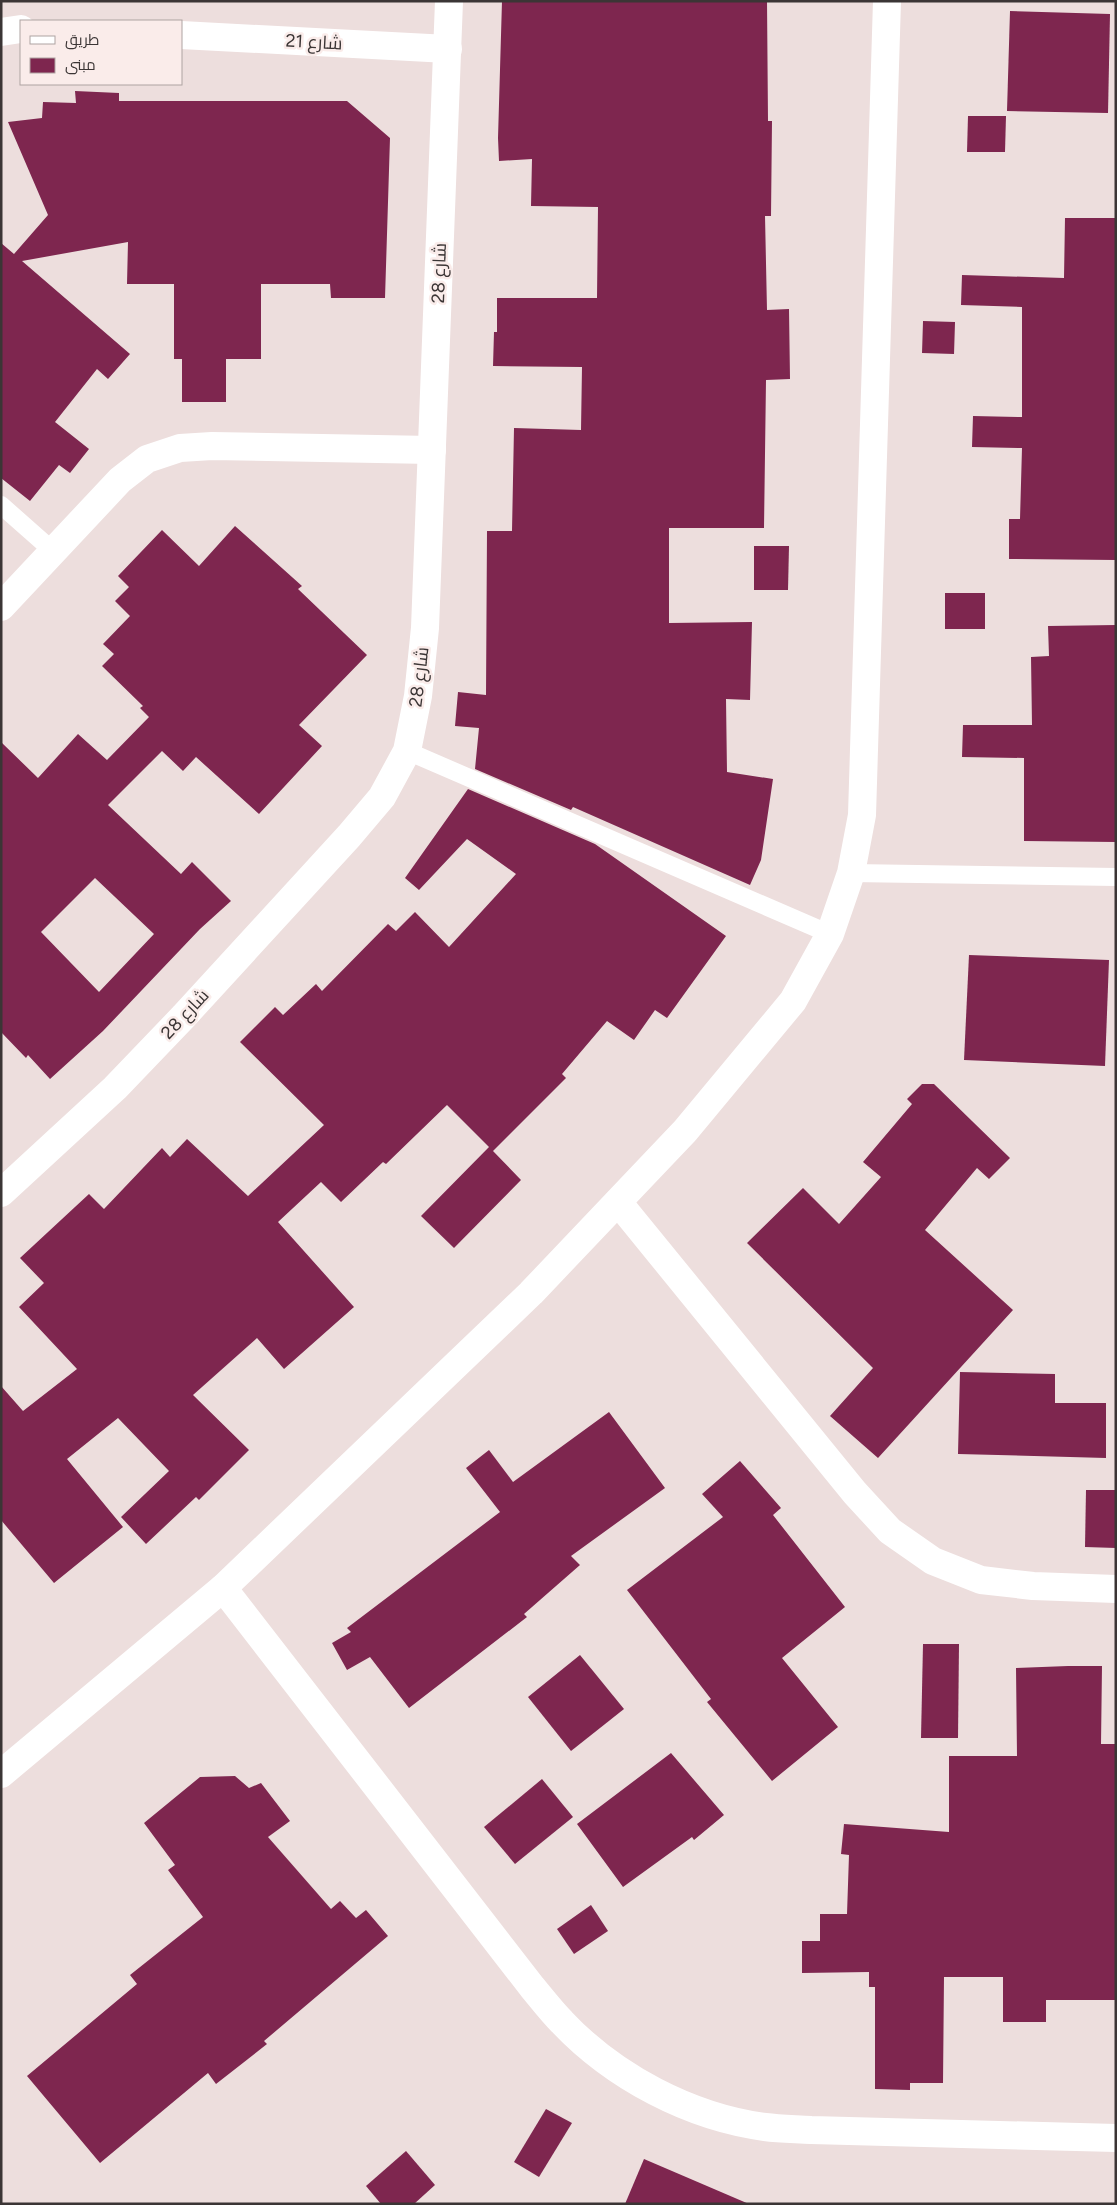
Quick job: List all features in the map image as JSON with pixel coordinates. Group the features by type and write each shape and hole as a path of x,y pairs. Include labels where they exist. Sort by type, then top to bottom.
{"street":[{"name":"شارع 28","path":"1,1193 115,1088 329,857 382,796 407,751 418,696 425,628 449,1"},
{"path":"1,1774 223,1588 531,1293 685,1132 793,1001 830,934 851,873 862,815 887,1"},
{"path":"1,32 20,29"},
{"name":"شارع 21","path":"182,35 448,49"},
{"path":"1,607 120,480 147,459 180,448 212,446 432,450"},
{"path":"618,1202 855,1493 890,1531 933,1561 981,1580 1033,1586 1116,1589"},
{"path":"223,1588 532,1987 562,2022 597,2054 635,2080 676,2101 720,2117 765,2127 811,2130 1116,2138"}],"lane":[{"path":"1,505 53,551"},
{"path":"407,751 830,934"},
{"path":"851,873 1116,877"}],"building":[{"path":"502,1 767,1 768,121 772,121 771,216 765,216 767,310 789,309 790,379 766,380 764,528 669,528 669,623 752,622 750,700 726,699 727,772 773,779 761,860 750,885 573,807 571,810 475,769 479,728 455,726 458,692 486,695 487,531 512,531 514,428 581,430 582,367 493,366 494,332 497,332 497,298 597,298 598,207 531,206 532,159 499,161"},
{"path":"1010,11 1110,14 1108,113 1007,111"},
{"path":"75,91 119,93 119,101 347,101 390,138 385,298 331,298 330,284 261,284 261,359 226,359 226,402 182,402 182,359 174,359 174,284 127,284 128,242 22,261 130,354 108,379 97,369 55,422 89,449 70,473 59,465 30,501 1,478 1,243 14,254 48,215 8,122 42,118 43,102 76,103"},
{"path":"968,116 1006,116 1005,152 967,152"},
{"path":"1065,218 1116,218 1116,560 1009,559 1009,519 1020,519 1022,448 972,447 973,416 1022,417 1022,307 961,305 962,275 1064,278"},
{"path":"923,321 955,322 954,354 922,353"},
{"path":"235,526 302,586 298,589 367,655 299,725 322,746 259,814 196,757 183,771 162,751 108,805 181,874 192,862 231,901 200,929 103,1031 50,1079 28,1055 26,1058 1,1032 1,742 38,778 78,734 107,760 149,717 140,708 143,706 102,666 114,654 103,644 130,616 115,601 129,587 118,576 162,530 199,566","holes":["95,878 154,934 99,992 41,932"]},
{"path":"754,546 789,546 788,590 754,590"},
{"path":"945,593 985,593 985,629 945,629"},
{"path":"1116,625 1116,842 1024,841 1024,758 962,757 963,725 1032,725 1031,657 1049,656 1048,626"},
{"path":"468,789 595,844 726,936 667,1018 655,1010 634,1040 607,1021 562,1074 566,1078 493,1151 521,1180 454,1248 421,1216 489,1147 447,1105 386,1164 383,1162 341,1202 321,1182 278,1222 354,1307 284,1369 257,1338 193,1395 249,1450 199,1500 196,1497 146,1544 121,1517 169,1471 118,1418 67,1459 123,1527 54,1583 1,1520 1,1386 23,1411 77,1369 19,1307 44,1283 20,1258 89,1194 104,1209 162,1148 170,1157 187,1139 248,1196 324,1125 240,1042 275,1007 283,1015 316,984 322,991 388,924 396,931 415,912 449,947 516,874 467,839 419,890 405,878"},
{"path":"969,955 1109,960 1105,1066 964,1060"},
{"path":"922,1084 934,1084 1010,1158 989,1179 977,1168 925,1230 1013,1310 878,1458 830,1416 873,1368 747,1243 803,1188 839,1224 881,1177 863,1162 912,1104 907,1099"},
{"path":"960,1372 1055,1374 1055,1403 1106,1403 1106,1458 958,1454"},
{"path":"609,1412 665,1488 571,1556 580,1565 524,1614 527,1617 409,1708 370,1657 347,1670 332,1643 351,1632 347,1628 500,1512 466,1468 489,1450 513,1482"},
{"path":"740,1461 781,1508 773,1515 845,1607 782,1658 838,1727 772,1781 707,1702 711,1699 627,1590 723,1517 702,1494"},
{"path":"1086,1490 1116,1490 1116,1548 1085,1547"},
{"path":"923,1644 959,1644 958,1738 921,1738"},
{"path":"580,1655 624,1709 571,1751 528,1697"},
{"path":"1102,1666 1101,1744 1116,1744 1116,2000 1046,2000 1046,2022 1003,2022 1003,1977 944,1977 943,2083 910,2083 910,2090 875,2089 875,1987 869,1987 869,1972 802,1973 802,1941 820,1941 820,1914 847,1914 849,1855 841,1854 844,1824 949,1832 949,1756 1017,1756 1016,1668"},
{"path":"671,1753 724,1815 694,1840 692,1837 623,1887 577,1824"},
{"path":"235,1776 249,1788 261,1783 290,1821 268,1837 331,1909 340,1901 356,1918 366,1910 388,1936 264,2041 267,2044 216,2084 208,2073 100,2163 27,2076 137,1984 130,1975 203,1917 168,1870 175,1865 144,1823 200,1777"},
{"path":"542,1779 573,1817 515,1864 484,1827"},
{"path":"591,1905 608,1931 574,1954 557,1929"},
{"path":"546,2109 572,2123 539,2177 514,2162"},
{"path":"406,2151 435,2185 414,2204 381,2204 366,2186"},
{"path":"644,2159 749,2204 625,2204"}]}
